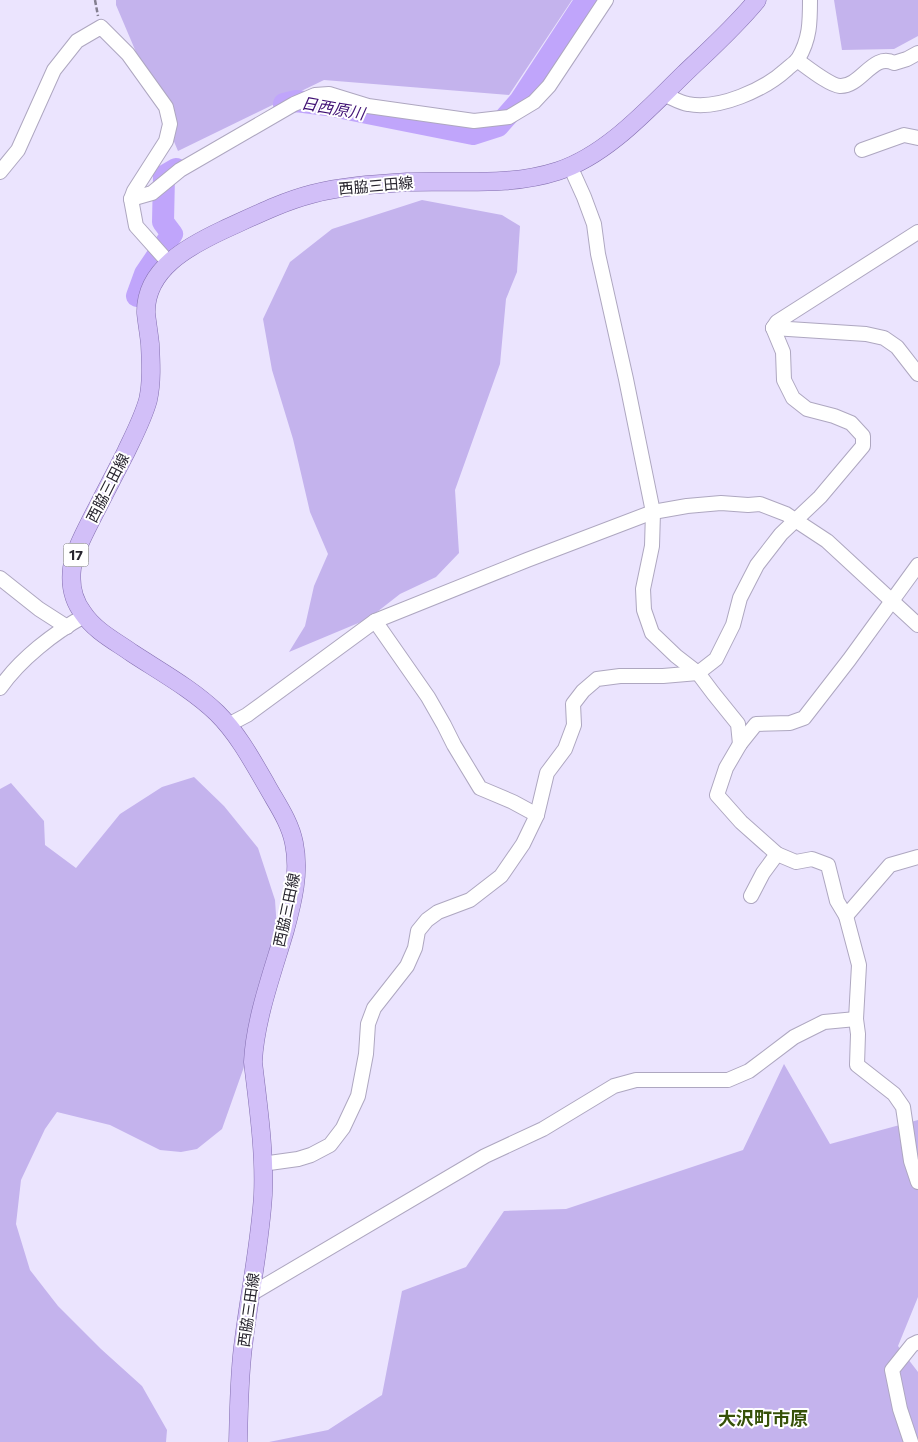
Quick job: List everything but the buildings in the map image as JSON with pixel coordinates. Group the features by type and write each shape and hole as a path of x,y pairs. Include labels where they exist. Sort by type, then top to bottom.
{"main road":[{"name":"西脇三田線","path":"238,1442 240,1377 260,1237 263,1193 260,1132 253,1062 254,1052 258,1025 290,910 296,882 297,861 294,842 283,814 250,757 228,725 194,693 102,633 84,616 76,602 71,583 73,563 83,535 138,428 148,401 151,376 146,310 148,296 156,278 185,249 280,204 312,194 341,188 402,182 495,182 525,179 558,171 582,161 613,140 663,94 757,0"}],"street":[{"path":"131,199 152,193 180,170 294,104 315,95 329,94 368,106 474,121 509,117 534,102 549,86 606,0"},
{"path":"663,94 688,104 707,105 729,100 757,90 779,76 797,60 809,35 810,0"},
{"path":"0,172 18,150 54,70 77,41 101,27 128,54 166,107 170,124 166,141 134,191 131,199 136,226 169,263"},
{"path":"797,60 838,86 849,85 880,61 888,60 894,63 918,53"},
{"path":"862,150 904,135 918,138"},
{"path":"570,166 594,224 598,254 653,512 652,546 643,589 644,610 652,633 676,656 698,673 712,694 738,724 740,744"},
{"path":"773,328 777,322 918,232"},
{"path":"773,328 866,334 884,338 897,347 918,374"},
{"path":"262,1164 298,1159 311,1155 330,1145 343,1128 358,1096 366,1054 368,1024 374,1008 408,966 415,948 418,931 427,920 438,912 470,900 501,876 523,844 537,814 546,773 565,749 574,725 573,704 583,691 597,679 620,676 663,676 698,673 716,659 733,625 740,598 757,565 780,534 820,497 863,446 863,436 851,423 834,416 807,409 793,398 784,380 783,352 773,328"},
{"path":"228,725 247,715 375,620 653,512 721,503 760,504 786,514 827,541 918,625"},
{"path":"918,565 804,718 790,723 756,724 740,744 726,768 717,795 741,822 777,854 796,862 812,859 828,865 836,901 846,916 859,965 856,1019 858,1065 894,1094 903,1107 911,1161 918,1182"},
{"path":"0,578 38,609 67,627"},
{"path":"0,688 28,655 84,616"},
{"path":"375,620 428,697 480,788 537,814"},
{"path":"751,896 763,873 777,854"},
{"path":"846,916 890,865 918,857"},
{"path":"251,1294 485,1156 543,1129 614,1086 636,1080 728,1080 749,1071 794,1037 824,1022 856,1019"},
{"path":"911,1442 900,1409 892,1370 912,1345 918,1342"}],"shaded area":[{"path":"116,0 572,0 509,95 324,80 178,151 116,5"},
{"path":"834,0 918,0 918,36 894,49 842,50"},
{"path":"422,200 502,215 520,226 517,272 506,299 500,364 455,490 459,553 436,577 400,594 368,619 289,652 305,626 314,586 328,554 310,512 293,439 272,370 263,319 290,262 332,229"},
{"path":"194,777 224,806 258,848 275,900 278,944 245,1064 222,1129 197,1149 181,1152 160,1150 110,1125 57,1112 45,1129 21,1180 16,1224 30,1270 58,1306 142,1386 167,1430 166,1442 0,1442 0,789 11,783 44,821 45,845 76,868 120,814 162,787"},
{"path":"784,1064 830,1144 918,1120 918,1297 898,1346 918,1372 918,1442 269,1442 328,1430 382,1395 402,1291 466,1267 504,1211 566,1209 743,1150"}],"waterway":[{"name":"日西原川","path":"284,104 296,101 327,105 473,134 498,126 520,101 586,0"},
{"name":"日西原川","path":"137,296 145,274 172,234 163,222 164,176 176,169"}],"district":[{"name":"大沢町市原","path":"763,1419"}]}
